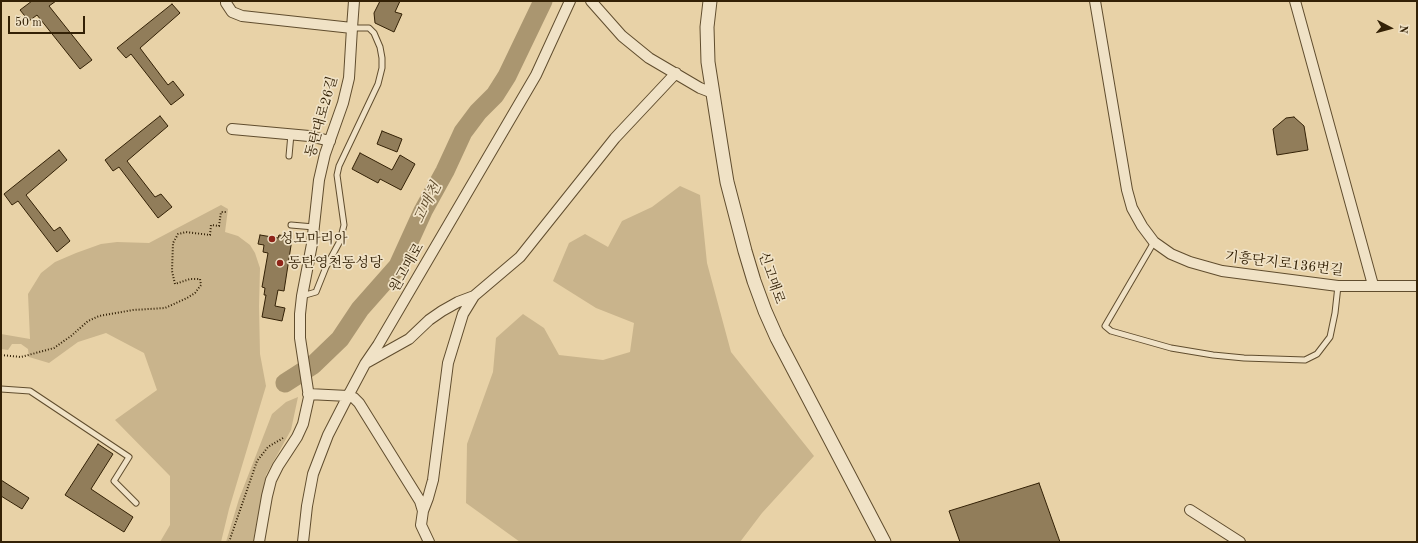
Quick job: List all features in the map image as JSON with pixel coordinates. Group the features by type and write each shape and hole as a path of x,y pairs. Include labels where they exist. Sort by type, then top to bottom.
{"street":[{"path":"226,1 226,4 232,12 242,16 352,28"},
{"name":"동탄대로26길","path":"308,391 302,347 300,314 302,296 312,244 319,180 325,154 343,103 349,78 354,1"},
{"name":"원고매로","path":"303,542 307,506 313,474 328,435 365,364 382,338 536,75 570,1"},
{"path":"591,1 622,36 649,58 704,90 713,93"},
{"name":"신고매로","path":"710,1 707,45 708,62 727,182 745,251 765,311 777,338 884,542"},
{"name":"기흥단지로136번길","path":"1095,1 1127,190 1132,208 1142,226 1154,242 1171,254 1190,262 1222,271 1338,286 1417,286"},
{"path":"1295,1 1373,285"},
{"path":"429,542 421,525 423,511 433,480 448,363 463,314 474,296 520,257 614,138 676,73"},
{"path":"232,129 309,136 330,140"},
{"path":"365,364 409,339 429,320 442,311 458,302 474,296"},
{"path":"259,542 267,496 272,480 278,466 303,424 308,391 348,396 354,398 359,403 420,501 423,511"},
{"path":"1190,510 1240,542"}],"lane":[{"path":"302,296 316,292 326,267 340,241 344,225 337,175 339,166 378,84 382,68 380,47 374,34 369,28 352,28"},
{"path":"289,156 291,134"},
{"path":"291,225 314,227"},
{"path":"1154,242 1105,326 1111,331 1171,348 1214,355 1305,360 1317,354 1330,337 1335,313 1338,286"},
{"path":"1,390 30,391 129,456 114,481 136,502"}],"path":[{"path":"1,355 21,357 54,348 88,321 98,316 133,310 165,308 195,293 201,285 200,279 190,279 175,284 172,271 173,243 178,234 186,232 210,235 212,225 219,226 221,212 226,212"},
{"path":"229,542 257,461 268,447 283,438 299,432"}],"shaded area":[{"path":"680,186 700,195 707,263 731,352 814,456 762,513 740,542 520,542 466,503 467,444 493,372 496,338 523,314 544,328 559,355 603,360 630,352 634,323 596,308 553,281 569,243 585,234 608,247 622,221 652,207"},
{"path":"221,205 228,209 225,232 238,236 250,245 255,253 260,268 260,354 266,386 229,509 221,542 160,542 170,525 170,476 115,420 157,390 144,353 106,333 78,342 49,363 29,357 28,349 21,344 12,344 8,350 1,349 1,334 30,339 28,294 41,273 55,262 101,244 117,242 149,243"},
{"path":"298,397 291,430 266,475 253,542 226,542 239,499 272,414 286,402"}],"building":[{"path":"32,1 56,1 49,6 92,60 80,69 37,15 29,21 20,10"},
{"path":"380,1 400,1 395,12 402,14 394,32 375,23 374,13"},
{"path":"172,4 180,13 140,48 168,85 173,81 184,95 171,105 131,54 126,58 117,48"},
{"path":"160,116 168,126 127,161 155,197 161,194 172,207 158,218 119,167 113,171 105,160"},
{"path":"1294,117 1304,126 1308,150 1277,155 1273,129 1286,118"},
{"path":"382,131 402,139 397,152 377,144"},
{"path":"59,150 67,160 26,195 54,231 60,227 70,241 57,252 18,201 12,205 4,194"},
{"path":"360,153 392,170 400,155 415,164 401,190 380,179 378,183 352,169"},
{"path":"260,235 278,238 279,235 292,239 284,291 278,290 275,306 285,308 282,321 262,317 266,295 264,295 265,288 262,287 268,253 263,252 264,245 258,244"},
{"path":"98,444 113,454 91,489 133,517 124,532 65,495"},
{"path":"1,480 29,498 22,509 1,496"},
{"path":"1039,483 1060,542 960,542 949,511"}],"waterway":[{"name":"고매천","path":"285,383 313,365 340,339 360,309 398,266 423,211 445,171 463,132 478,112 495,95 507,76 543,1"}],"place":[{"name":"성모마리아","path":"272,239"},
{"name":"동탄영천동성당","path":"280,263"}]}
